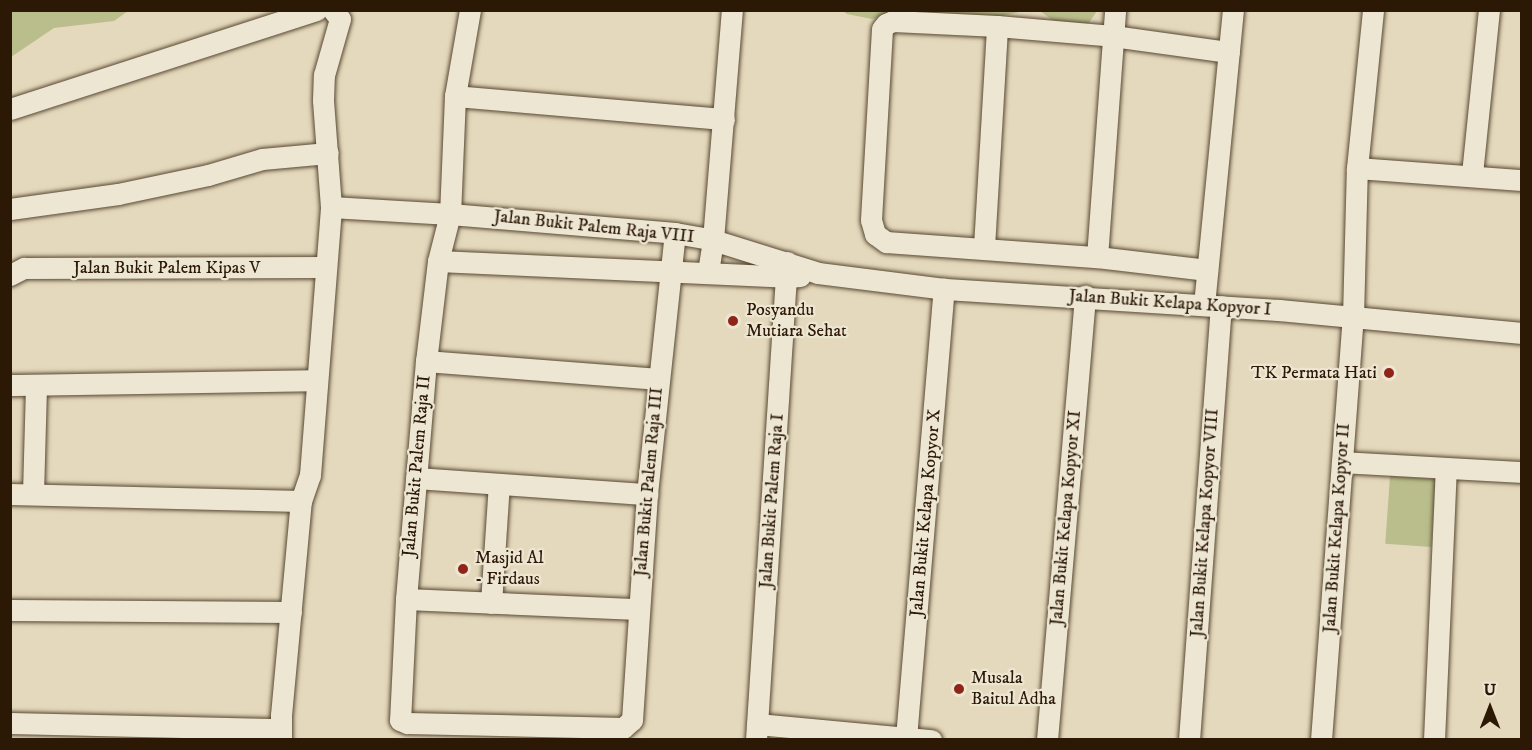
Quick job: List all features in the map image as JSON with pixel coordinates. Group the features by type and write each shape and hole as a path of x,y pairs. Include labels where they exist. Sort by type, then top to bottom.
{"street":[{"path":"10,109 316,10"},
{"path":"10,723 281,734 301,501 310,475 330,230 328,153 324,125 324,75 339,19 333,10"},
{"name":"Jalan Bukit Palem Raja II","path":"470,10 455,96 450,213 438,261 426,361 406,599 400,720 406,723 623,728"},
{"path":"708,272 713,240 732,10"},
{"path":"1097,257 1115,10"},
{"name":"Jalan Bukit Kelapa Kopyor VIII","path":"1190,740 1212,306 1207,270 1233,10"},
{"name":"Jalan Bukit Kelapa Kopyor II","path":"1321,740 1353,317 1357,168 1373,10"},
{"path":"1472,174 1489,10"},
{"path":"1207,270 984,247 886,242 875,234 871,220 882,29 893,21 997,26 1113,36 1229,52"},
{"path":"984,247 997,26"},
{"path":"455,96 724,119"},
{"path":"10,209 118,194 208,175 262,159 328,153"},
{"path":"1357,168 1472,174 1521,180"},
{"name":"Jalan Bukit Palem Raja VIII","path":"331,207 450,213 675,233 713,240 787,270"},
{"name":"Jalan Bukit Palem Raja III","path":"623,728 632,720 647,494 675,233"},
{"name":"Jalan Bukit Palem Raja VIII","path":"438,261 708,272 787,270 818,273"},
{"name":"Jalan Bukit Palem Kipas V","path":"10,275 24,268 326,267"},
{"name":"Jalan Bukit Palem Raja I","path":"756,732 787,270"},
{"name":"Jalan Bukit Kelapa Kopyor I","path":"818,273 944,289 1085,296 1521,333"},
{"name":"Jalan Bukit Kelapa Kopyor X","path":"906,738 944,289"},
{"name":"Jalan Bukit Kelapa Kopyor XI","path":"1047,740 1085,296"},
{"path":"426,361 658,379"},
{"path":"10,385 317,380"},
{"path":"33,494 36,385"},
{"path":"1342,462 1521,471"},
{"path":"1434,740 1446,468"},
{"path":"416,478 647,494"},
{"path":"490,603 499,484"},
{"path":"10,494 301,501"},
{"path":"406,599 638,609"},
{"path":"10,610 291,612"},
{"path":"756,732 931,740"}],"green space":[{"path":"11,10 128,11 114,21 54,28 11,57"},
{"path":"843,11 1023,11 989,19 924,12 897,12 872,19 847,14"},
{"path":"1040,11 1097,11 1086,27 1059,25"},
{"path":"1390,476 1436,479 1431,547 1385,544"}],"place":[{"name":"Posyandu Mutiara Sehat","path":"733,321"},
{"name":"TK Permata Hati","path":"1389,373"},
{"name":"Masjid Al - Firdaus","path":"463,569"},
{"name":"Musala Baitul Adha","path":"959,689"}]}
